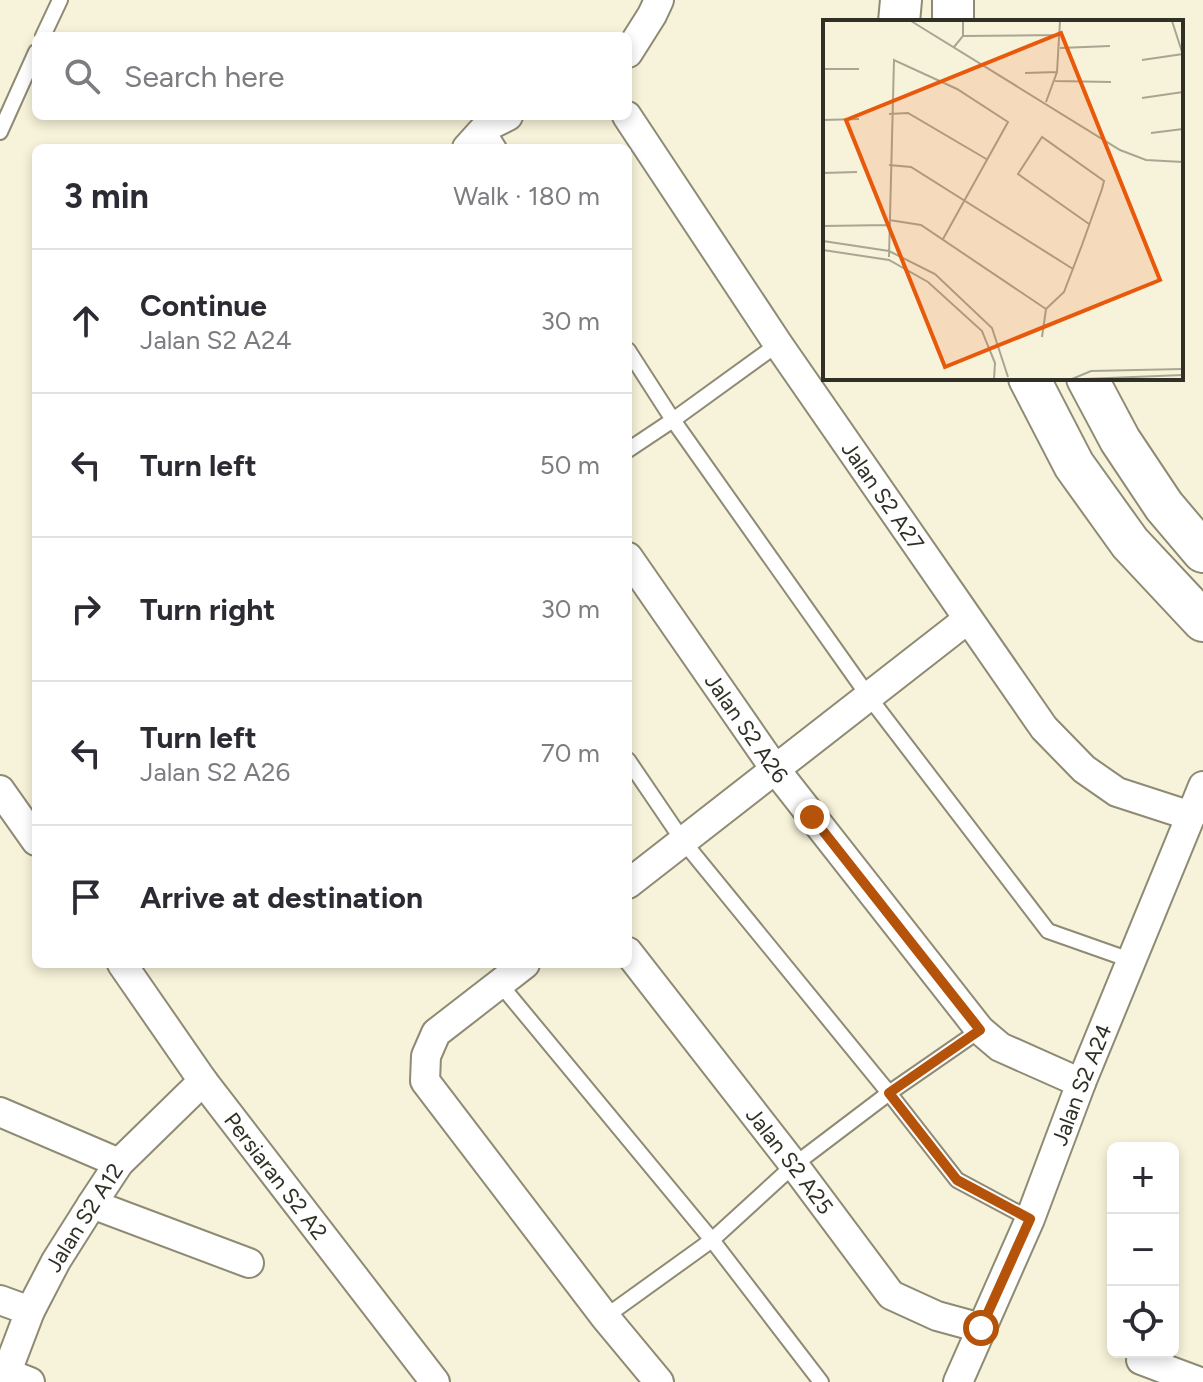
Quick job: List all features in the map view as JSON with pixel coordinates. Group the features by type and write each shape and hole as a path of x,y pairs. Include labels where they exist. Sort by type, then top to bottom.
{"main road":[{"path":"899,20 901,0"},
{"path":"1030,380 1074,465 1130,543 1203,621"},
{"path":"1088,380 1120,440 1164,506 1203,552"}],"street":[{"path":"632,47 659,0"},
{"name":"Jalan S2 A27","path":"630,120 778,344 1044,728 1084,769 1117,792 1199,797"},
{"path":"474,144 498,130"},
{"name":"Jalan S2 A26","path":"632,563 775,769 980,1030 1000,1047 1081,1083"},
{"path":"632,881 968,619"},
{"path":"0,790 32,835"},
{"name":"Jalan S2 A24","path":"958,1382 1030,1219 1081,1083 1199,797"},
{"name":"Jalan S2 A25","path":"632,957 891,1295 937,1316 981,1328"},
{"name":"Persiaran S2 A2","path":"125,968 203,1081 435,1382"},
{"path":"520,968 436,1033 426,1056 425,1081 605,1317 659,1382"},
{"name":"Jalan S2 A12","path":"13,1379 30,1311 56,1261 92,1204 119,1163 203,1081"},
{"path":"0,1112 119,1163"},
{"path":"92,1204 249,1263"},
{"path":"0,1300 30,1311"},
{"path":"1141,1360 1200,1382"}],"lane":[{"path":"45,32 60,0"},
{"path":"0,132 32,61"},
{"path":"632,447 778,344"},
{"path":"632,356 673,420 869,697 1048,931 1133,961"},
{"path":"632,766 683,841 957,1180 1030,1219"},
{"path":"500,984 712,1240 821,1382"},
{"path":"605,1317 712,1240 794,1165 889,1093 980,1030"}],"route":[{"path":"812,817 980,1030 889,1093 957,1180 1030,1219 981,1328"}]}
